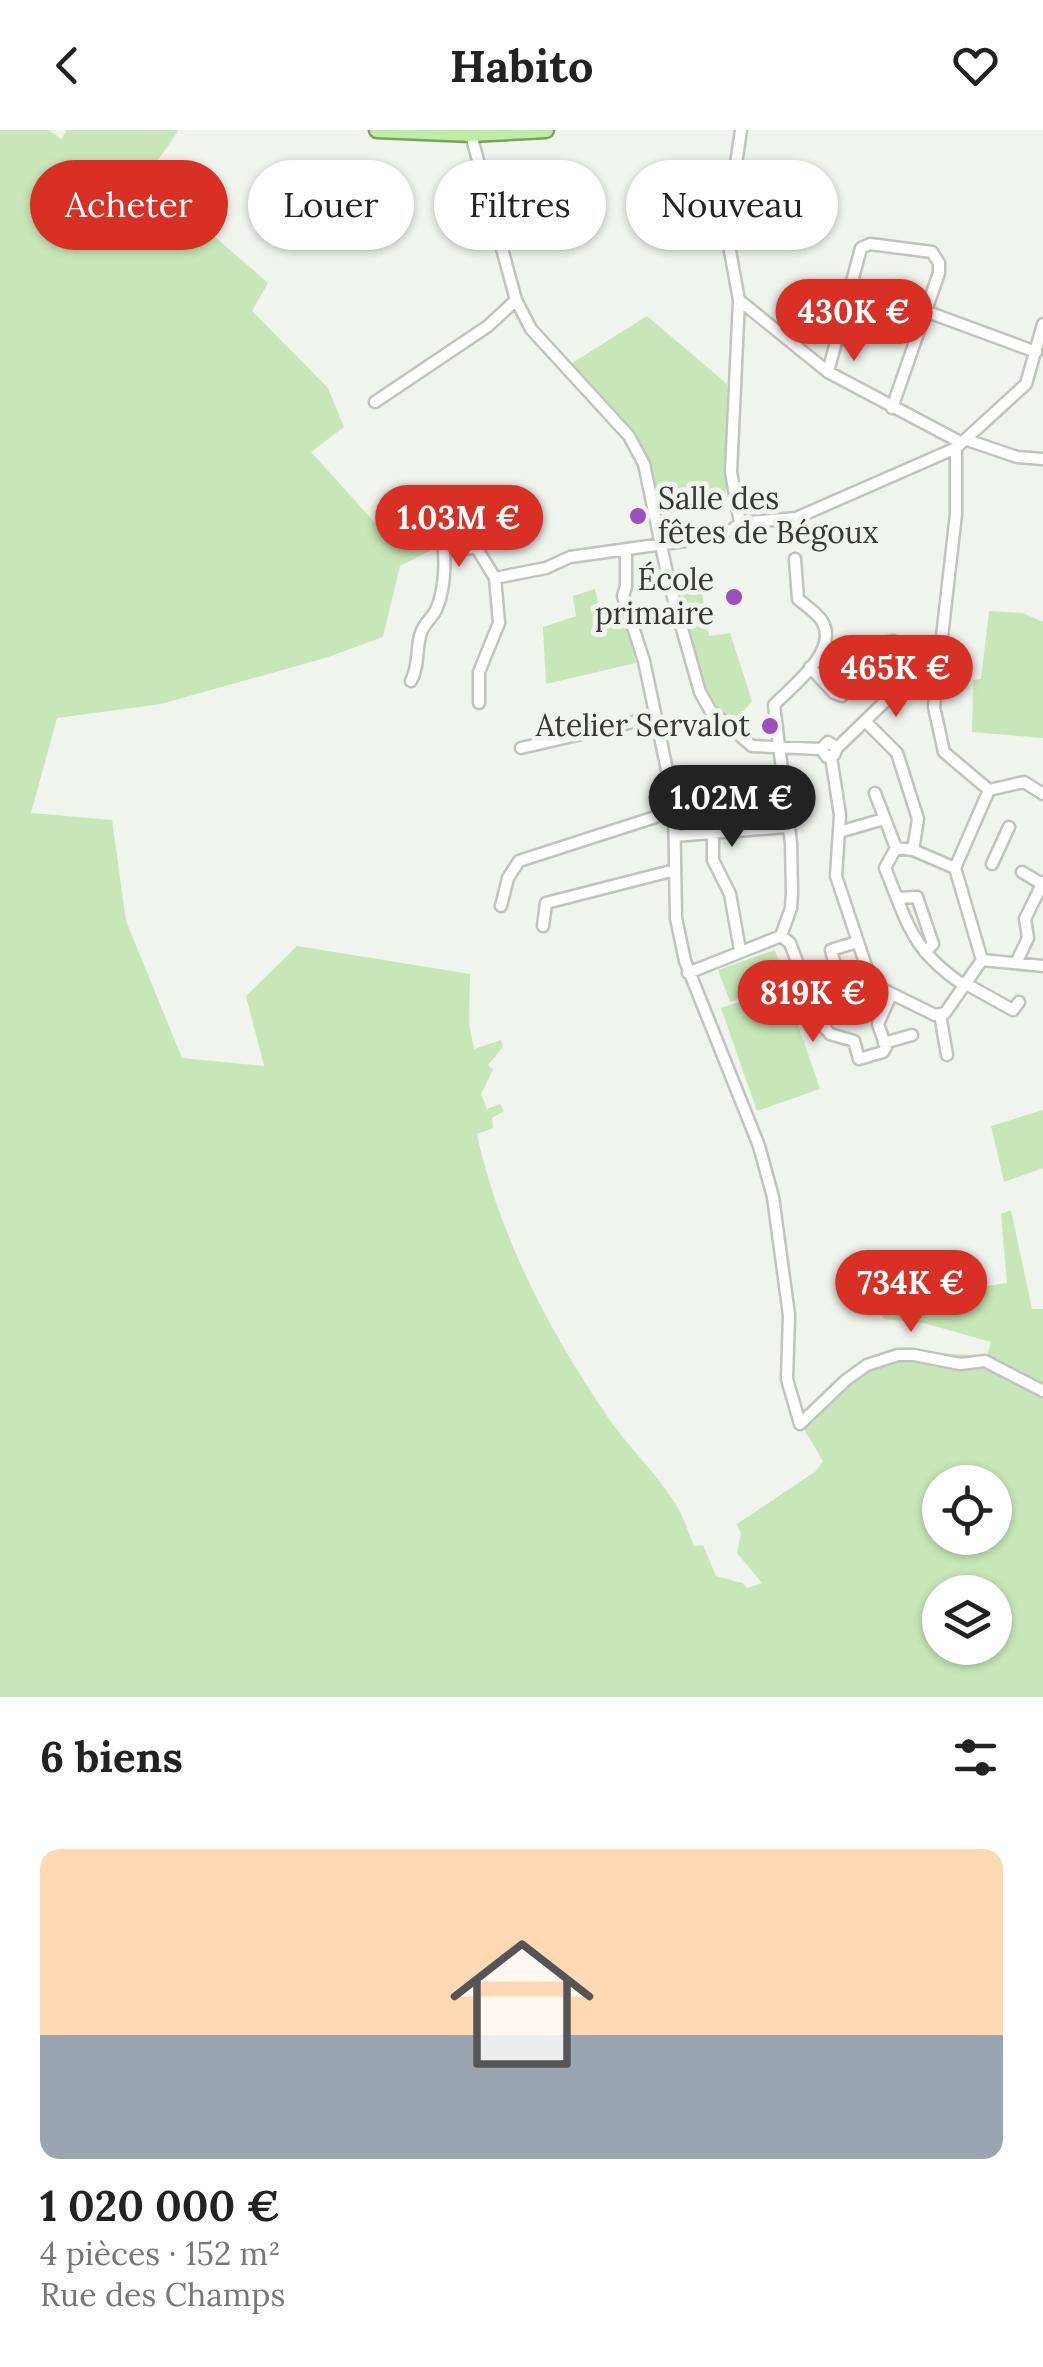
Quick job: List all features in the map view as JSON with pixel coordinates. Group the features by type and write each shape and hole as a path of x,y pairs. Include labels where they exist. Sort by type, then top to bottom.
{"main road":[{"path":"377,130 546,130"}],"street":[{"path":"470,132 516,300 530,329 629,436 644,464 659,544 700,692 710,710 752,746 830,751 866,722 932,655 942,654"},
{"path":"737,133 728,240 739,300 730,458 732,492 740,524"},
{"path":"828,372 861,248 865,244 932,252 937,257 938,273 892,408"},
{"path":"376,402 488,326 516,300"},
{"path":"739,300 828,372 892,408 961,443 1017,457 1043,459"},
{"path":"926,311 1036,352"},
{"path":"495,578 546,568 570,557 732,530 740,524 796,518 961,443 1026,384 1043,324"},
{"path":"961,443 934,707 944,752 990,790"},
{"path":"411,682 418,670 424,621 436,611 443,576 441,536 459,550 476,547 495,578 499,623 479,672 479,703"},
{"path":"626,550 623,596 644,661 674,811 676,918 688,973 758,1146 773,1197 789,1315 787,1380 800,1424 867,1365 898,1356 914,1355 960,1364 985,1361 1043,1391"},
{"path":"688,973 780,936 791,908 790,843 774,705 821,654 824,628 822,620 798,600 796,560"},
{"path":"810,668 834,694 842,696 872,645 893,641"},
{"path":"522,748 655,717"},
{"path":"866,722 898,754 918,818 914,850"},
{"path":"830,751 840,815 836,876 872,984 935,1015 945,1013 982,960"},
{"path":"990,790 1024,782 1043,794"},
{"path":"713,786 713,860 730,894 740,950"},
{"path":"982,960 955,868 990,790"},
{"path":"874,793 896,848"},
{"path":"501,906 508,878 519,861 674,811"},
{"path":"840,832 884,819"},
{"path":"676,836 786,827"},
{"path":"992,864 1009,828"},
{"path":"896,848 914,850 955,868"},
{"path":"896,848 884,868 910,933 929,957 1004,1008 1013,1010 1019,1002"},
{"path":"542,926 546,903 675,870"},
{"path":"1016,964 1028,938 1025,919 1042,883 1022,872"},
{"path":"897,898 917,896 932,944 929,957"},
{"path":"780,936 790,943 822,1024 830,1034 854,1041 859,1059 883,1052 878,1024 890,995"},
{"path":"802,975 835,965 831,950 857,942"},
{"path":"982,960 1043,966"},
{"path":"940,1014 947,1055"},
{"path":"884,1043 912,1036"}],"green space":[{"path":"0,130 49,130 61,139 67,130 179,130 158,160 30,160 30,250 228,248 268,283 252,311 328,388 344,427 311,452 396,546 415,535 432,536 437,547 400,566 383,637 325,658 161,704 57,718 31,813 112,820 126,921 182,1058 264,1066 246,996 297,946 470,974 469,1024 474,1049 501,1040 503,1047 488,1065 493,1070 481,1094 487,1109 500,1104 504,1111 492,1118 493,1128 477,1134 499,1209 529,1282 587,1386 673,1499 694,1546 703,1545 716,1576 747,1588 762,1583 737,1553 741,1534 737,1524 816,1471 823,1461 801,1424 861,1371 902,1351 987,1356 991,1342 924,1323 884,1319 873,1302 1007,1283 1001,1214 1011,1210 1032,1309 1043,1309 1043,1697 0,1697"},
{"path":"647,316 727,384 726,497 659,515 652,473 636,437 569,365"},
{"path":"700,579 709,636 730,633 752,701 738,721 723,713 701,682 671,581"},
{"path":"595,589 599,607 621,602 636,663 546,684 543,627 576,616 573,596"},
{"path":"989,611 1023,613 1043,622 1043,738 972,732 973,680 981,679"},
{"path":"775,950 786,982 730,1002 718,970"},
{"path":"785,986 820,1089 757,1111 721,1008"},
{"path":"1043,1110 1043,1168 1004,1182 991,1126"}],"place":[{"name":"Salle des fêtes de Bégoux","path":"638,516"},
{"name":"École primaire","path":"734,597"},
{"name":"Atelier Servalot","path":"770,726"}]}
